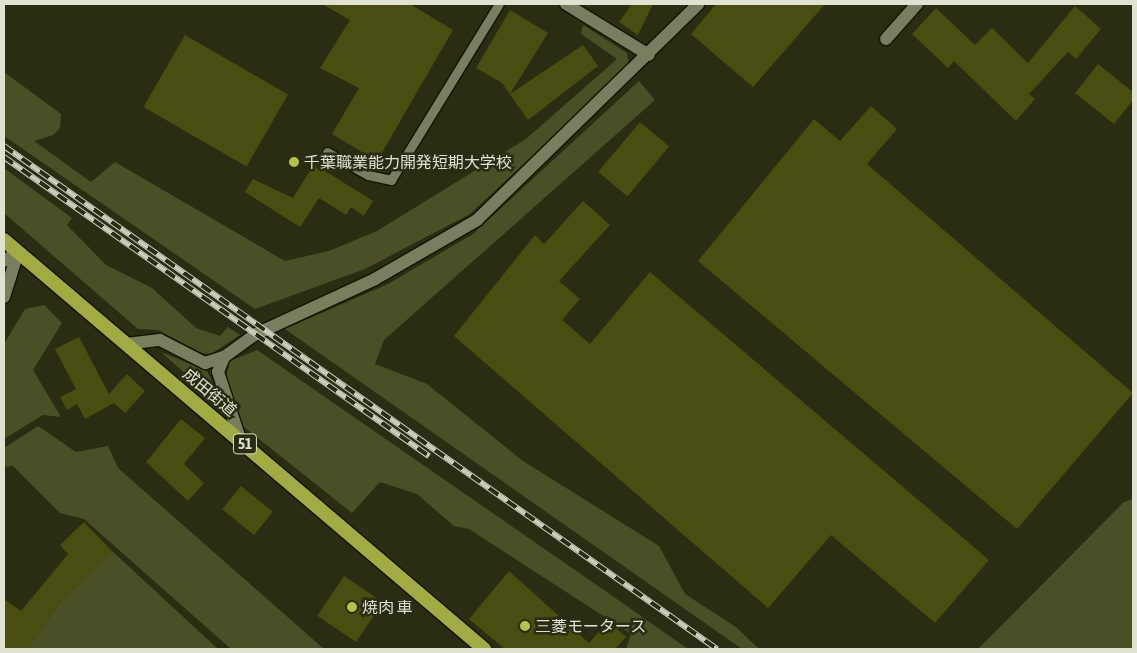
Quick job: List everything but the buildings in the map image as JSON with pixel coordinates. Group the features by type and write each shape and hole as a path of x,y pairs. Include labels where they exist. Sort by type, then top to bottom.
{"highway":[{"name":"成田街道","path":"4,240 240,439 484,649"}],"street":[{"path":"566,4 649,55"},
{"path":"126,344 160,340 205,363 224,357 254,335 375,279 477,220 649,55 698,4"},
{"path":"886,39 917,4"},
{"path":"4,261 18,252"},
{"path":"4,297 18,252"},
{"path":"224,357 218,372 240,439"}],"lane":[{"path":"327,152 368,175 391,180 499,4"}],"green space":[{"path":"583,25 627,53 629,65 470,214 365,269 255,309 4,136 4,72 61,114 60,128 53,135 34,141 91,182 115,162 285,261 329,251 377,231 526,139 617,59 581,34"},
{"path":"639,81 655,100 384,340 375,364 427,384 523,461 659,546 685,594 736,627 759,649 742,649 285,329 388,284 473,234"},
{"path":"4,168 72,218 67,225 106,265 152,288 196,328 220,336 228,327 240,335 211,354 202,353 158,330 138,329 4,213"},
{"path":"44,305 62,323 33,370 61,417 43,415 4,439 4,344 25,309"},
{"path":"257,350 688,649 626,649 631,634 469,529 454,526 417,494 380,482 352,513 239,423 225,382 230,361"},
{"path":"161,352 207,371 224,408"},
{"path":"38,426 76,452 108,446 118,468 324,649 231,649 84,519 60,513 13,466 4,467 4,448"},
{"path":"1133,499 1133,649 978,649 1124,502"},
{"path":"112,551 218,649 27,649 61,601"}],"railway":[{"path":"4,146 717,649"},
{"path":"4,157 429,456"}],"place":[{"name":"千葉職業能力開発短期大学校","path":"294,162"},
{"name":"焼肉 車","path":"352,607"},
{"name":"三菱モータース","path":"525,626"}]}
